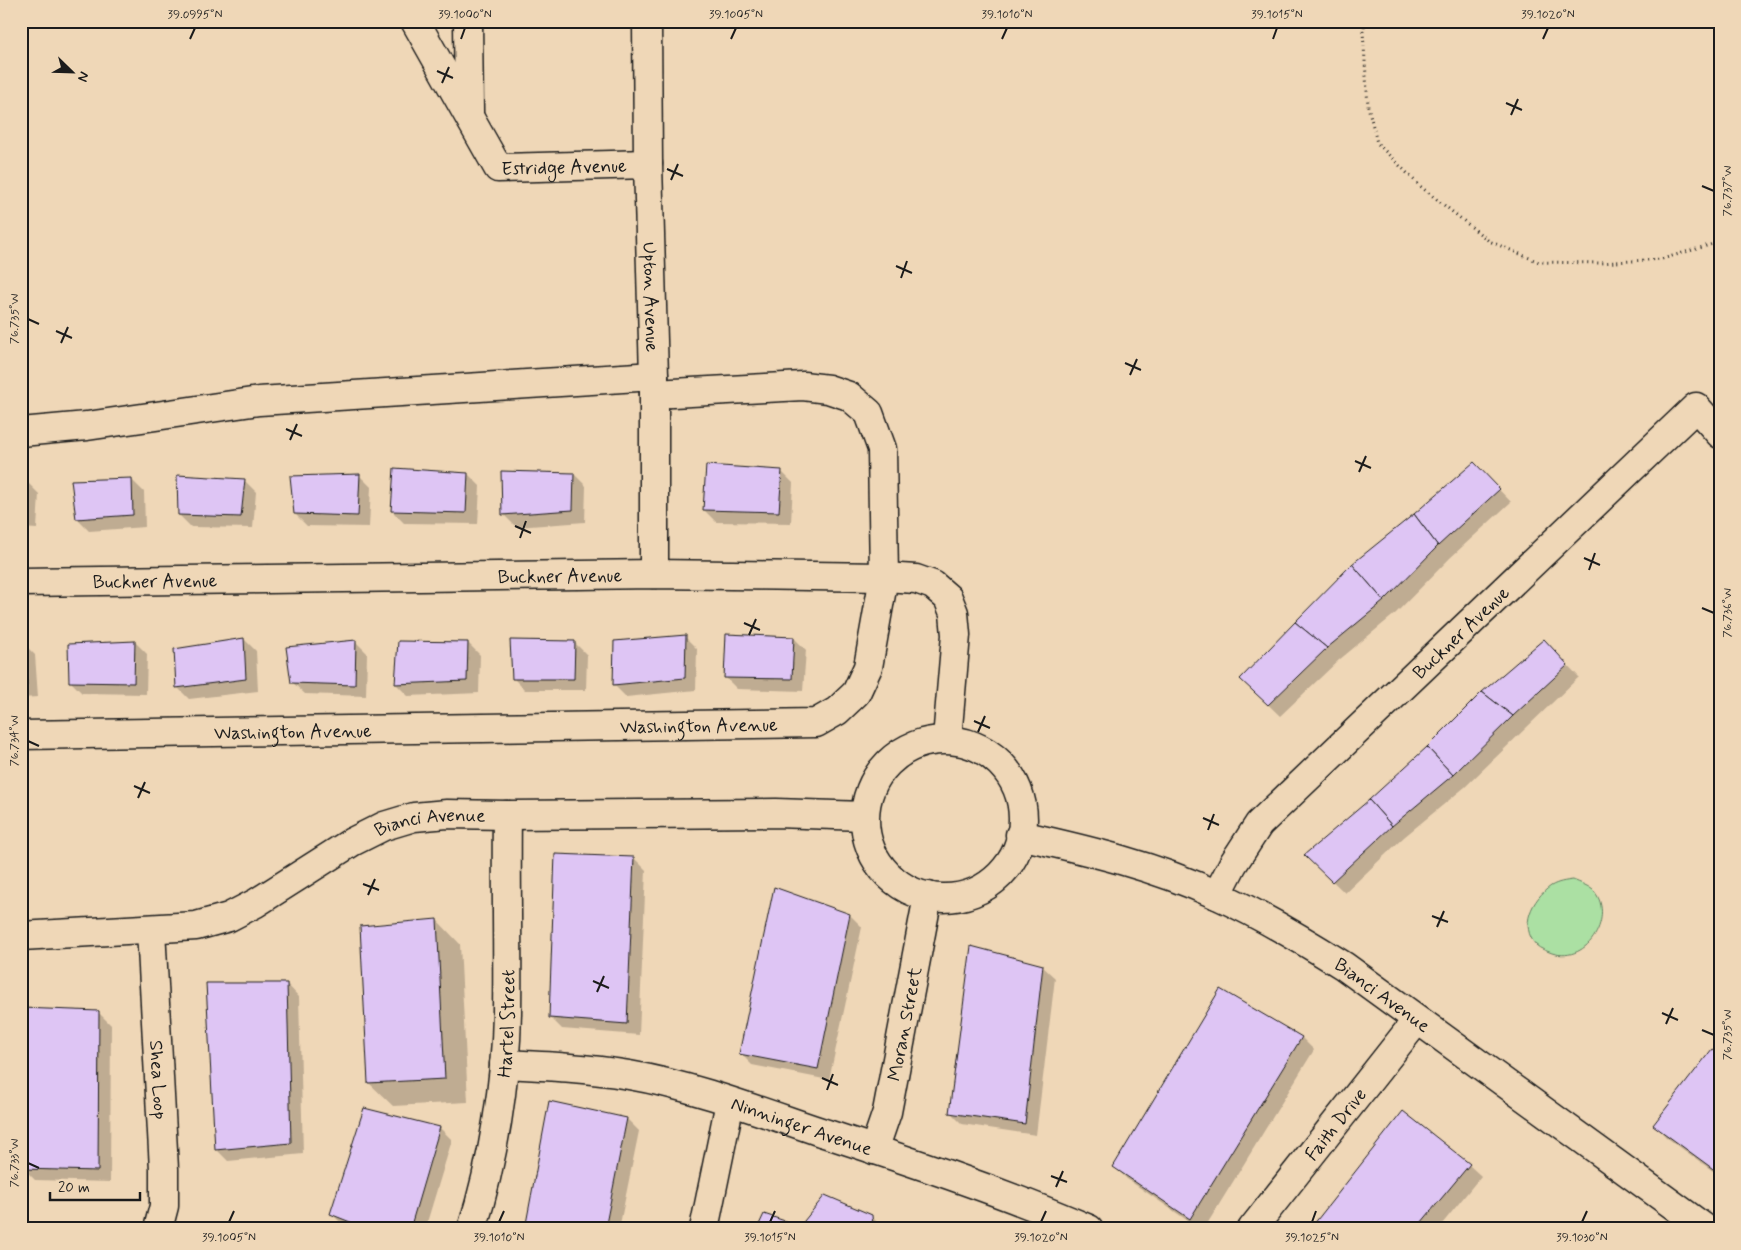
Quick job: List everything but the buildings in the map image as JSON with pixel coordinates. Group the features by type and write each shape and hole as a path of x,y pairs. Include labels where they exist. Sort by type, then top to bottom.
{"street":[{"name":"Estridge Avenue","path":"415,21 498,168 648,164"},
{"path":"468,21 469,115"},
{"name":"Upton Avenue","path":"647,21 648,164 654,385 654,574"},
{"name":"Washington Avenue","path":"21,432 87,426 259,401 654,385 803,386 828,389 849,396 870,413 882,448 884,576 868,666 856,693 837,711 816,723 21,734"},
{"name":"Buckner Avenue","path":"1217,895 1232,864 1259,824 1696,407 1720,434"},
{"name":"Buckner Avenue","path":"21,582 654,574 884,576 916,579 934,585 948,598 954,613 956,635 947,740"},
{"path":"947,740 977,747 1002,765 1018,791 1024,822 1016,853 998,878 971,894 940,899 910,892 885,874 869,847 864,816 871,786 889,761 916,744 947,740"},
{"name":"Bianci Avenue","path":"21,936 196,926 228,917 256,903 352,842 384,826 414,817 447,814 776,813 864,816"},
{"name":"Hartel Street","path":"472,1229 482,1198 492,1148 504,1064 507,1013 507,815"},
{"name":"Bianci Avenue","path":"1020,835 1111,857 1165,874 1217,895 1306,943 1344,966 1706,1229"},
{"name":"Moran Street","path":"874,1150 887,1112 928,896"},
{"name":"Shea Loop","path":"151,930 164,1169 164,1206 158,1229"},
{"name":"Faith Drive","path":"1252,1229 1417,1020"},
{"name":"Ninninger Avenue","path":"504,1064 580,1069 630,1075 678,1085 874,1150 1053,1213 1089,1229"},
{"path":"704,1229 730,1102"}],"path":[{"path":"1364,21 1368,106 1377,143 1420,186 1490,241 1539,262 1601,263 1662,259 1720,242"}],"green space":[{"path":"1573,880 1593,890 1599,900 1602,912 1600,924 1595,935 1587,945 1577,952 1565,955 1552,953 1536,945 1531,938 1528,930 1530,913 1533,905 1544,891 1551,886"}]}
